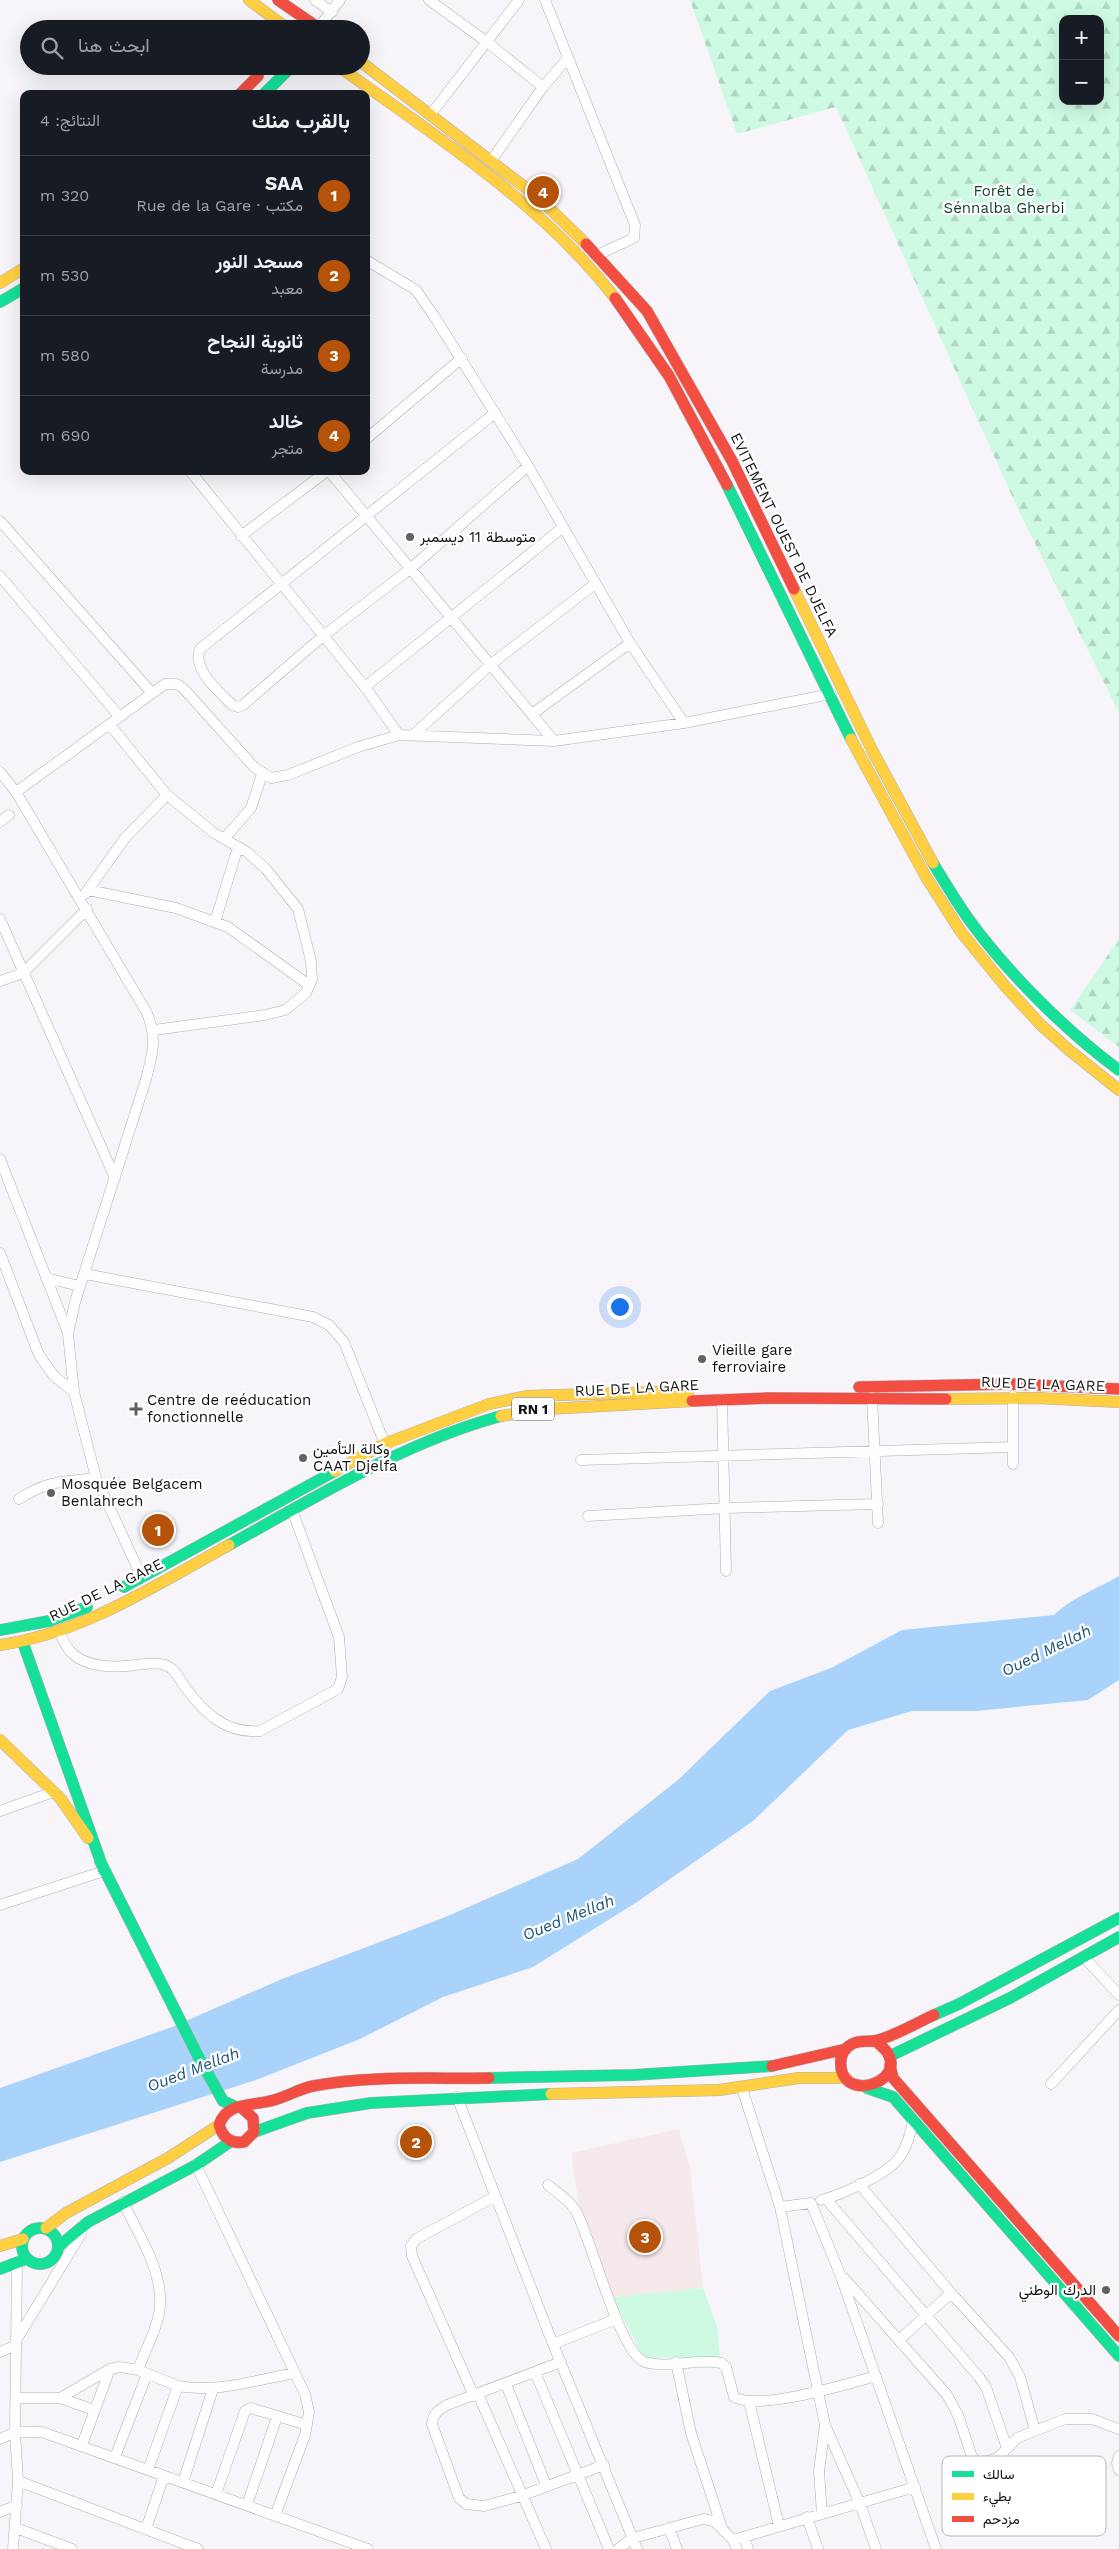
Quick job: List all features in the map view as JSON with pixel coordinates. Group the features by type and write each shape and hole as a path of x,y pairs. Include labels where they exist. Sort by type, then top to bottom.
{"main road":[{"path":"250,0 264,20"},
{"path":"250,0 276,20"},
{"path":"278,0 301,20"},
{"name":"EVITEMENT OUEST DE DJELFA","path":"370,69 539,198 597,255 647,311 701,402 749,494 843,690 927,854 970,921 1010,971 1097,1054 1119,1070"},
{"path":"244,90 258,75"},
{"path":"268,90 283,75"},
{"name":"EVITEMENT OUEST DE DJELFA","path":"350,75 486,174 529,210 593,272 634,322 672,381 708,447 830,694 854,748 922,870 961,932 1052,1036"},
{"path":"0,302 20,291 4,280 20,270"},
{"path":"1052,1036 1119,1090"},
{"path":"1052,1036 1119,1100"},
{"name":"RUE DE LA GARE","path":"0,1644 23,1643 58,1631 145,1583 384,1444 489,1404 527,1396 1013,1384 1119,1389"},
{"name":"RUE DE LA GARE","path":"116,1591 145,1583 354,1477 456,1430 495,1416 528,1409 722,1399 1013,1396 1119,1402"},
{"name":"RUE DE LA GARE","path":"0,1630 49,1621 99,1600"},
{"path":"23,1643 104,1870"},
{"path":"0,1740 19,1756 53,1792 84,1830 172,2005 223,2101 222,2135 230,2142"},
{"path":"876,2041 959,2004 1119,1918"},
{"path":"867,2088 874,2086 885,2078 890,2061 1010,1998 1119,1936"},
{"path":"0,2246 23,2239 35,2228 46,2228 66,2213 168,2158 221,2121 226,2112 312,2086 365,2080 633,2075 739,2069 773,2066 846,2049 859,2039 876,2041 882,2045 890,2061 894,2078 1119,2336"},
{"path":"846,2049 841,2064 846,2078"},
{"path":"58,2246 88,2222 196,2165 230,2142 244,2142 254,2132 307,2113 338,2107 457,2097 742,2088 799,2078 846,2078 859,2087 884,2092 893,2097 1119,2356"},
{"path":"223,2101 252,2115 254,2132"},
{"path":"0,2270 22,2261 36,2264 47,2263 55,2257 58,2246 55,2235 46,2228"},
{"path":"22,2261 23,2239"}],"street":[{"path":"315,0 332,12"},
{"path":"321,20 332,12 340,0"},
{"path":"429,0 443,4 543,87"},
{"path":"431,114 519,0"},
{"path":"546,0 567,59 635,225 634,238 597,255"},
{"path":"491,161 543,87 567,59"},
{"path":"370,262 416,290 462,358 528,466 630,643 684,723"},
{"path":"370,436 462,358"},
{"path":"495,413 200,649 199,663 203,673 232,705 238,707 243,705 323,636 410,569 528,466"},
{"path":"193,475 365,687 399,735"},
{"path":"241,536 323,475"},
{"path":"331,475 554,741"},
{"path":"0,521 152,693"},
{"path":"365,687 450,616 562,528"},
{"path":"0,576 120,716"},
{"path":"413,735 490,665 595,584"},
{"path":"532,714 630,643"},
{"path":"16,792 165,684 177,684 184,689 262,774 271,778 279,778 358,747 399,735 554,741 684,723 843,690"},
{"path":"110,725 167,794 224,840 238,847 266,868 298,909 311,961 312,979 306,993 294,1006 285,1010 265,1015 154,1030"},
{"path":"224,840 251,808 262,774"},
{"path":"2,778 16,792 87,909 147,1013 154,1030 154,1048 146,1079 80,1286 68,1334"},
{"path":"81,900 124,838 167,794"},
{"path":"0,822 9,815"},
{"path":"215,922 238,847"},
{"path":"88,890 176,908 228,927 309,985"},
{"path":"0,981 23,973 87,909"},
{"path":"0,919 115,1178"},
{"path":"0,1159 68,1334 74,1392 96,1478 145,1583"},
{"path":"0,1254 39,1355 54,1376 74,1392"},
{"path":"84,1274 314,1318 329,1326 344,1342 384,1444 392,1459"},
{"path":"46,1278 80,1286"},
{"path":"1013,1396 1013,1464"},
{"path":"872,1398 876,1450 878,1523"},
{"path":"722,1399 725,1456 726,1571"},
{"path":"581,1460 1013,1447"},
{"path":"19,1499 35,1488 53,1482 96,1478"},
{"path":"588,1516 726,1508 878,1504"},
{"path":"58,1631 70,1651 105,1667 152,1663 173,1669 185,1687 216,1720 236,1730 247,1732 260,1731 338,1689 342,1678 339,1638 292,1510"},
{"path":"0,1811 53,1792"},
{"path":"0,1905 104,1870"},
{"path":"1084,1957 1119,1995"},
{"path":"1051,2084 1119,2010"},
{"path":"742,2088 780,2207 825,2425 860,2504 876,2549"},
{"path":"457,2097 552,2344 604,2465 637,2549"},
{"path":"780,2207 826,2199 884,2172 895,2163 903,2150 913,2122"},
{"path":"196,2165 305,2394 309,2412 307,2425 275,2516"},
{"path":"859,2184 951,2293 1009,2356 1020,2377 1035,2430"},
{"path":"548,2185 569,2202 580,2219 616,2319 631,2350 644,2362 721,2363 726,2367 734,2397 750,2401 818,2393 876,2376"},
{"path":"494,2197 416,2239 411,2246 412,2256 546,2549"},
{"path":"826,2199 986,2387 1007,2448"},
{"path":"115,2457 143,2372 160,2308 158,2282 153,2264 123,2202"},
{"path":"811,2203 840,2274 936,2549"},
{"path":"0,2352 16,2342 88,2222"},
{"path":"13,2549 18,2505 15,2432 16,2342 22,2261"},
{"path":"840,2274 954,2405 973,2456"},
{"path":"899,2340 951,2293"},
{"path":"552,2344 616,2319"},
{"path":"561,2362 447,2405 439,2409 433,2416 432,2424 459,2498 475,2507 521,2496 546,2485 604,2465"},
{"path":"676,2362 691,2433 722,2528"},
{"path":"60,2398 110,2369 120,2367 143,2372 178,2386 195,2389 213,2389 295,2373"},
{"path":"82,2445 110,2369"},
{"path":"535,2372 609,2549"},
{"path":"506,2384 546,2485"},
{"path":"148,2470 178,2386"},
{"path":"183,2482 213,2389"},
{"path":"16,2398 60,2398 94,2410"},
{"path":"750,2401 779,2526"},
{"path":"216,2494 242,2413 251,2408 307,2425"},
{"path":"247,2505 277,2417"},
{"path":"999,2456 1018,2438 1065,2419 1078,2417 1092,2419 1119,2429"},
{"path":"822,2514 819,2471 825,2425"},
{"path":"0,2439 15,2432 42,2432 368,2549"},
{"path":"1119,2456 1117,2464 1119,2470"},
{"path":"146,2529 164,2476"},
{"path":"18,2481 198,2549"},
{"path":"738,2542 779,2526 915,2487"},
{"path":"0,2512 18,2505"},
{"path":"808,2517 818,2549"},
{"path":"618,2549 633,2538 703,2519 714,2521 748,2549"},
{"path":"16,2528 72,2549"},
{"path":"669,2528 677,2549"}],"shaded area":[{"path":"679,2129 690,2168 703,2288 612,2297 579,2204 571,2153"}],"green space":[{"name":"Forêt de Sénnalba Gherbi","path":"690,0 1119,0 1119,713 1018,509 836,107 737,134"},
{"path":"1119,939 1119,1047 1070,1010"},
{"path":"703,2288 717,2326 720,2357 644,2358 612,2297"}],"water":[{"name":"Oued Mellah","path":"1119,1576 1119,1680 1088,1700 976,1711 912,1711 848,1730 753,1821 637,1902 533,1967 443,1997 360,2039 256,2080 0,2162 0,2088 172,2027 282,1979 443,1918 578,1859 678,1780 770,1691 831,1668 902,1630 1054,1615 1077,1598"}],"traffic: fast":[{"path":"268,90 283,75"},
{"path":"0,302 20,290"},
{"path":"727,485 851,739"},
{"path":"933,863 965,914 1002,961 1059,1020 1119,1070"},
{"path":"229,1545 362,1472 430,1440 501,1416"},
{"path":"124,1587 335,1471"},
{"path":"0,1630 49,1621 87,1607"},
{"path":"23,1643 104,1871"},
{"path":"100,1861 198,2056 223,2101 236,2107"},
{"path":"934,2015 959,2004 1119,1918"},
{"path":"890,2056 1010,1998 1119,1937"},
{"path":"489,2078 633,2075 772,2066"},
{"path":"867,2088 893,2097 1119,2356"},
{"path":"254,2132 307,2113 371,2103 551,2094"},
{"path":"59,2246 88,2222 196,2165 230,2142"},
{"path":"40,2228 47,2229 53,2233 57,2239 58,2246 57,2253 53,2259 47,2263 40,2264 33,2263 27,2259 23,2253 22,2246 23,2239 27,2233 33,2229 40,2228"},
{"path":"0,2269 26,2259"}],"traffic: slow":[{"path":"249,0 276,20"},
{"path":"370,69 539,198 586,244"},
{"path":"252,82 257,75"},
{"path":"351,75 449,145 521,201 555,232 615,298"},
{"path":"0,283 20,270"},
{"path":"794,589 872,750 933,863"},
{"path":"851,739 926,877 961,932 1005,986 1041,1025 1119,1090"},
{"path":"335,1471 384,1444 489,1404 527,1396 689,1391"},
{"path":"946,1399 1037,1398 1119,1402"},
{"path":"501,1416 548,1409 692,1401"},
{"path":"0,1645 31,1639 90,1619 118,1606 229,1545"},
{"path":"0,1740 60,1798 88,1838"},
{"path":"551,2094 719,2090 799,2078 846,2078"},
{"path":"46,2228 66,2213 168,2158 219,2125"},
{"path":"0,2246 23,2239"}],"traffic: jam":[{"path":"278,0 307,20"},
{"path":"244,90 258,76"},
{"path":"586,244 647,311 732,461 794,589"},
{"path":"615,298 669,376 727,485"},
{"path":"859,1387 1013,1384 1119,1389"},
{"path":"692,1401 768,1398 946,1399"},
{"path":"876,2041 887,2052 891,2063 888,2073 870,2085 859,2085 849,2082 842,2073 841,2059 843,2052 848,2047 859,2042 885,2038 934,2015"},
{"path":"772,2066 846,2049"},
{"path":"890,2065 893,2078 1119,2336"},
{"path":"242,2108 253,2118 254,2132 244,2142 231,2141 225,2137 219,2125 228,2112 240,2106 276,2100 307,2087 356,2080 489,2078"}],"place":[{"name":"خالد","path":"543,192"},
{"name":"متوسطة 11 ديسمبر","path":"410,537"},
{"name":"Vieille gare ferroviaire","path":"702,1359"},
{"name":"Centre de reéducation fonctionnelle","path":"136,1409"},
{"name":"وكالة التأمين CAAT Djelfa","path":"303,1458"},
{"name":"Mosquée Belgacem Benlahrech","path":"51,1493"},
{"name":"SAA","path":"158,1530"},
{"name":"مسجد النور","path":"416,2142"},
{"name":"ثانوية النجاح","path":"645,2237"},
{"name":"الدرك الوطني","path":"1106,2290"}]}
